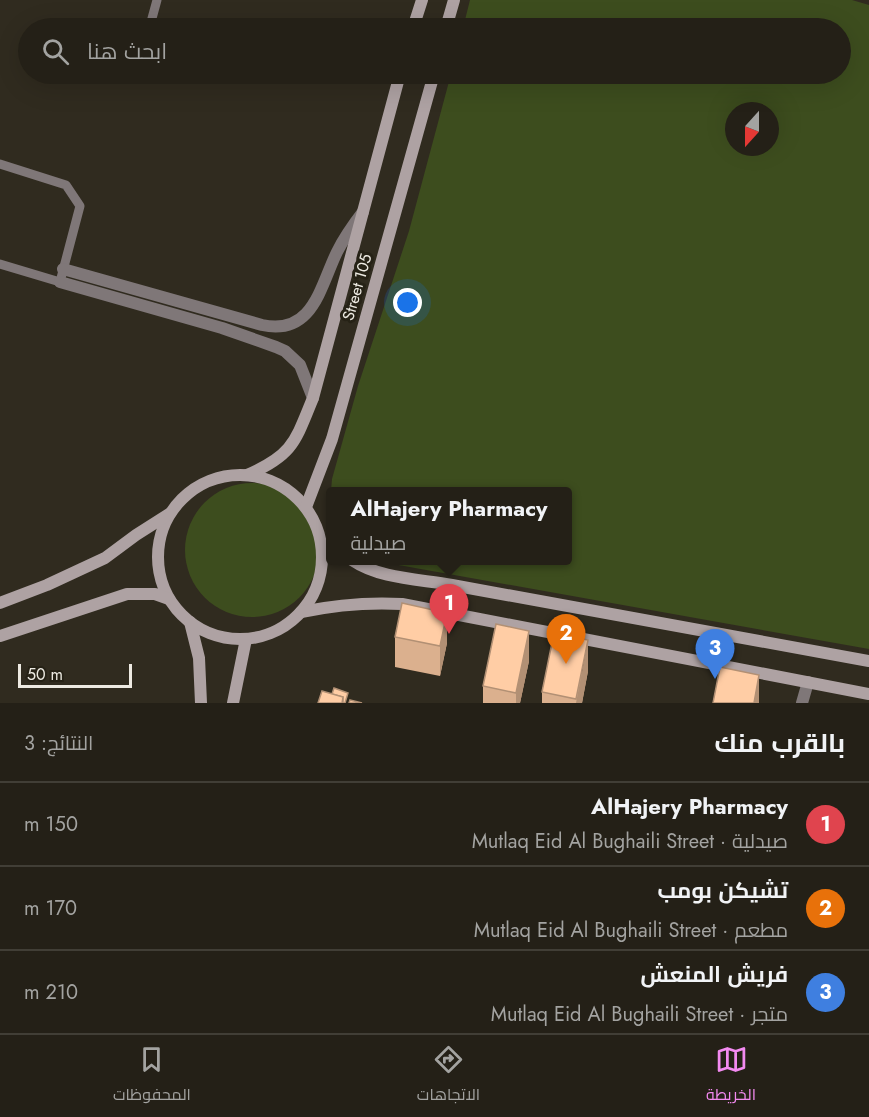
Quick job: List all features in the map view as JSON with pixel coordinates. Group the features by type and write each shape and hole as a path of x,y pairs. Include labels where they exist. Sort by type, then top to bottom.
{"street":[{"path":"416,18 422,0"},
{"path":"449,18 454,0"},
{"name":"Street 105","path":"247,475 271,464 293,443 313,398 397,84"},
{"name":"Street 105","path":"306,507 332,439 431,84"},
{"path":"63,269 272,327 282,326 301,319 314,304 338,251 363,211"},
{"path":"60,282 222,328 285,351 300,365 313,398"},
{"path":"247,475 270,480 290,491 306,507 326,543 316,590 301,612 285,626 266,635 246,639 226,638 207,632 190,622 169,599 160,578 158,556 161,534 170,513 184,496 203,483 224,476 247,475"},
{"path":"0,603 47,585 105,558 170,513"},
{"path":"358,565 385,575 452,585 869,661"},
{"path":"0,636 127,594 155,594 169,599"},
{"path":"301,612 375,602 402,604 869,694"},
{"path":"190,622 199,658 201,703"},
{"path":"233,703 246,639"},
{"path":"802,703 808,682"}],"lane":[{"path":"153,18 157,0"},
{"path":"0,164 66,185 80,206 60,282 0,264"},
{"path":"222,328 226,315"}],"green space":[{"path":"470,0 852,0 869,5 869,649 398,565 572,565 572,487 331,487 358,386 409,231 448,84 851,84 851,18 466,18"},
{"path":"252,483 277,489 299,503 313,525 319,550 313,575 299,597 277,611 252,617 227,611 205,597 191,575 185,550 191,525 205,503 227,489"}],"building":[{"path":"402,603 447,613 440,646 395,637"},
{"path":"496,624 529,631 516,693 483,686"},
{"path":"554,633 588,640 576,699 542,692"},
{"path":"720,667 759,675 754,703 713,703"},
{"path":"334,688 348,693 345,703 343,703 343,697 332,694"},
{"path":"322,691 343,697 342,703 318,703"}],"place":[{"name":"AlHajery Pharmacy","path":"449,634"},
{"name":"تشيكن بومب","path":"566,664"},
{"name":"فريش المنعش","path":"715,679"}]}
